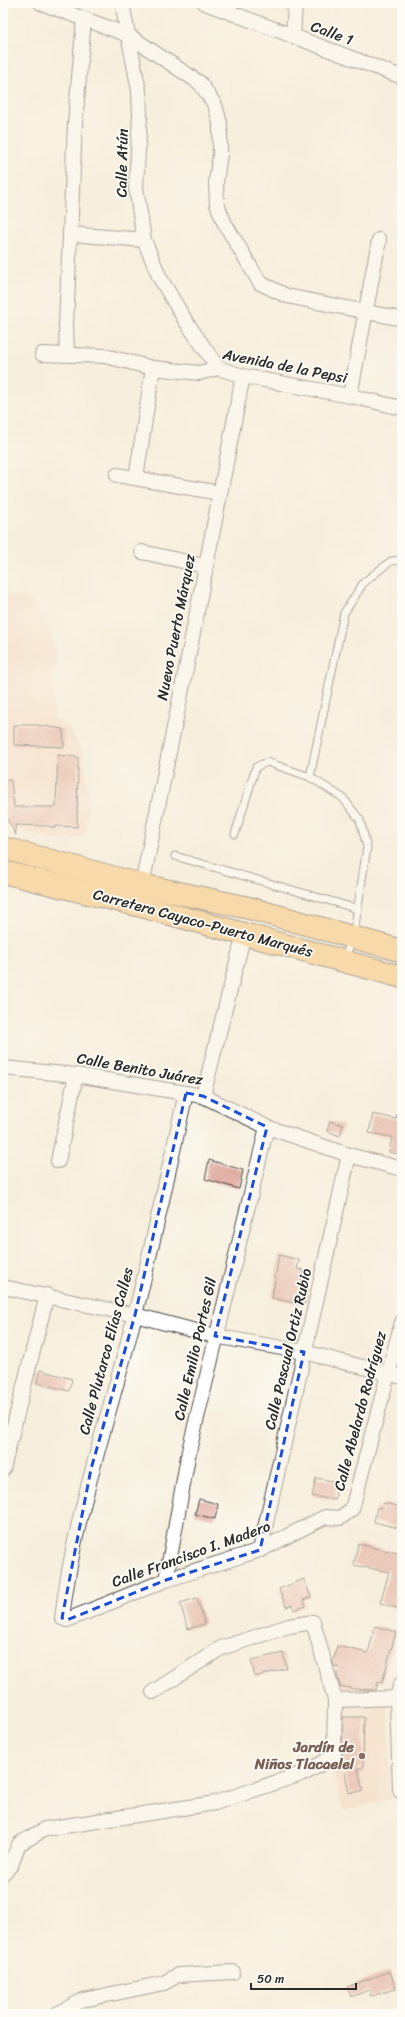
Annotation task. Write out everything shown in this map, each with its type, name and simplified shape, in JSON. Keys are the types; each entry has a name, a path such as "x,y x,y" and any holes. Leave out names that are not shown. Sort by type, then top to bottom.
{"main road":[{"name":"Carretera Cayaco-Puerto Marqués","path":"3,848 142,885 249,908 353,939 402,951"},
{"name":"Carretera Cayaco-Puerto Marqués","path":"3,872 402,976"}],"street":[{"path":"41,3 128,35 200,83 215,105 220,123 220,154 216,182 217,204 224,222 260,283 287,296 402,320"},
{"name":"Calle Atún","path":"122,3 138,91 140,130 136,187 144,240 160,278 185,320 218,368"},
{"path":"125,20 132,11 132,3"},
{"name":"Calle 1","path":"205,3 402,77"},
{"path":"293,37 295,3"},
{"path":"67,353 66,325 75,124 84,19"},
{"path":"70,234 144,240"},
{"path":"350,396 367,312 379,240"},
{"name":"Avenida de la Pepsi","path":"42,354 67,353 105,356 153,368 199,373 218,368 243,376 350,396 402,408"},
{"path":"136,478 153,368"},
{"name":"Nuevo Puerto Márquez","path":"142,885 186,674 205,566 243,376"},
{"path":"117,475 220,493"},
{"path":"142,552 205,566"},
{"path":"203,1096 244,934"},
{"name":"Calle Benito Juárez","path":"3,1068 76,1075 203,1096 267,1127 349,1155 402,1169"},
{"path":"58,1161 76,1075"},
{"name":"Calle Plutarco Elías Calles","path":"62,1618 78,1525 91,1469 135,1315 186,1093"},
{"name":"Calle Emilio Portes Gil","path":"166,1580 188,1451 267,1127"},
{"name":"Calle Pascual Ortiz Rubio","path":"260,1550 349,1155"},
{"path":"3,1287 135,1315 215,1336 304,1352 396,1376"},
{"path":"3,1469 47,1296"},
{"name":"Calle Abelardo Rodríguez","path":"352,1509 396,1376 402,1322"},
{"name":"Calle Francisco I. Madero","path":"62,1618 67,1620 166,1580 260,1550 325,1517 340,1518 352,1509"},
{"path":"3,1873 11,1865 19,1844 45,1829 215,1803 307,1772 324,1764 334,1756 335,1700 313,1622 289,1626 221,1648 153,1692"},
{"path":"335,1700 401,1692 402,1790"},
{"path":"57,2014 83,2000 164,1983 178,1975 233,1972"}],"lane":[{"path":"310,777 344,612 364,582 391,561 402,560"},
{"path":"235,834 256,767 260,764 267,762 310,777 343,798 360,820 367,847 353,939 344,960"},
{"path":"175,856 358,909"}],"highlighted area":[{"path":"186,1093 203,1096 267,1127 215,1336 304,1352 260,1550 166,1580 67,1620 62,1618 91,1469 135,1315"}],"shaded area":[{"path":"3,595 30,599 44,621 57,650 53,688 54,719 69,728 82,751 89,798 85,837 54,840 3,825"},
{"name":"Jardín de Niños Tlacaelel","path":"348,1700 388,1702 392,1799 343,1811 331,1767 337,1744 339,1709"}],"building":[{"path":"14,725 36,725 63,729 64,747 14,745"},
{"path":"58,755 78,757 77,827 55,826 55,828 48,826 15,825 16,835 3,811 3,780 11,780 14,807 56,807"},
{"path":"373,1114 396,1119 397,1114 402,1115 402,1155 389,1152 392,1137 369,1133"},
{"path":"330,1121 343,1125 340,1136 327,1131"},
{"path":"209,1160 243,1170 239,1189 205,1179"},
{"path":"279,1255 299,1260 297,1269 304,1270 299,1289 307,1291 304,1305 272,1298"},
{"path":"40,1370 72,1379 69,1391 37,1383"},
{"path":"316,1478 338,1482 335,1500 312,1496"},
{"path":"199,1499 218,1504 215,1519 195,1514"},
{"path":"383,1503 399,1506 398,1510 402,1511 402,1529 374,1522 377,1507 382,1508"},
{"path":"358,1544 402,1554 402,1601 400,1609 380,1603 389,1572 354,1565"},
{"path":"304,1579 311,1597 303,1600 306,1606 294,1610 292,1605 286,1607 279,1589"},
{"path":"197,1598 205,1624 188,1629 180,1603"},
{"path":"375,1626 396,1632 382,1683 378,1682 376,1690 355,1689 340,1686 337,1675 338,1667 334,1666 333,1662 337,1646 368,1653"},
{"path":"283,1653 287,1668 255,1677 251,1660"},
{"path":"343,1717 364,1717 363,1768 358,1768 363,1791 349,1793 344,1768 341,1768"},
{"path":"390,1971 396,1989 371,1996 369,1990 351,1997 347,1987"}],"place":[{"name":"Jardín de Niños Tlacaelel","path":"362,1756"}]}
